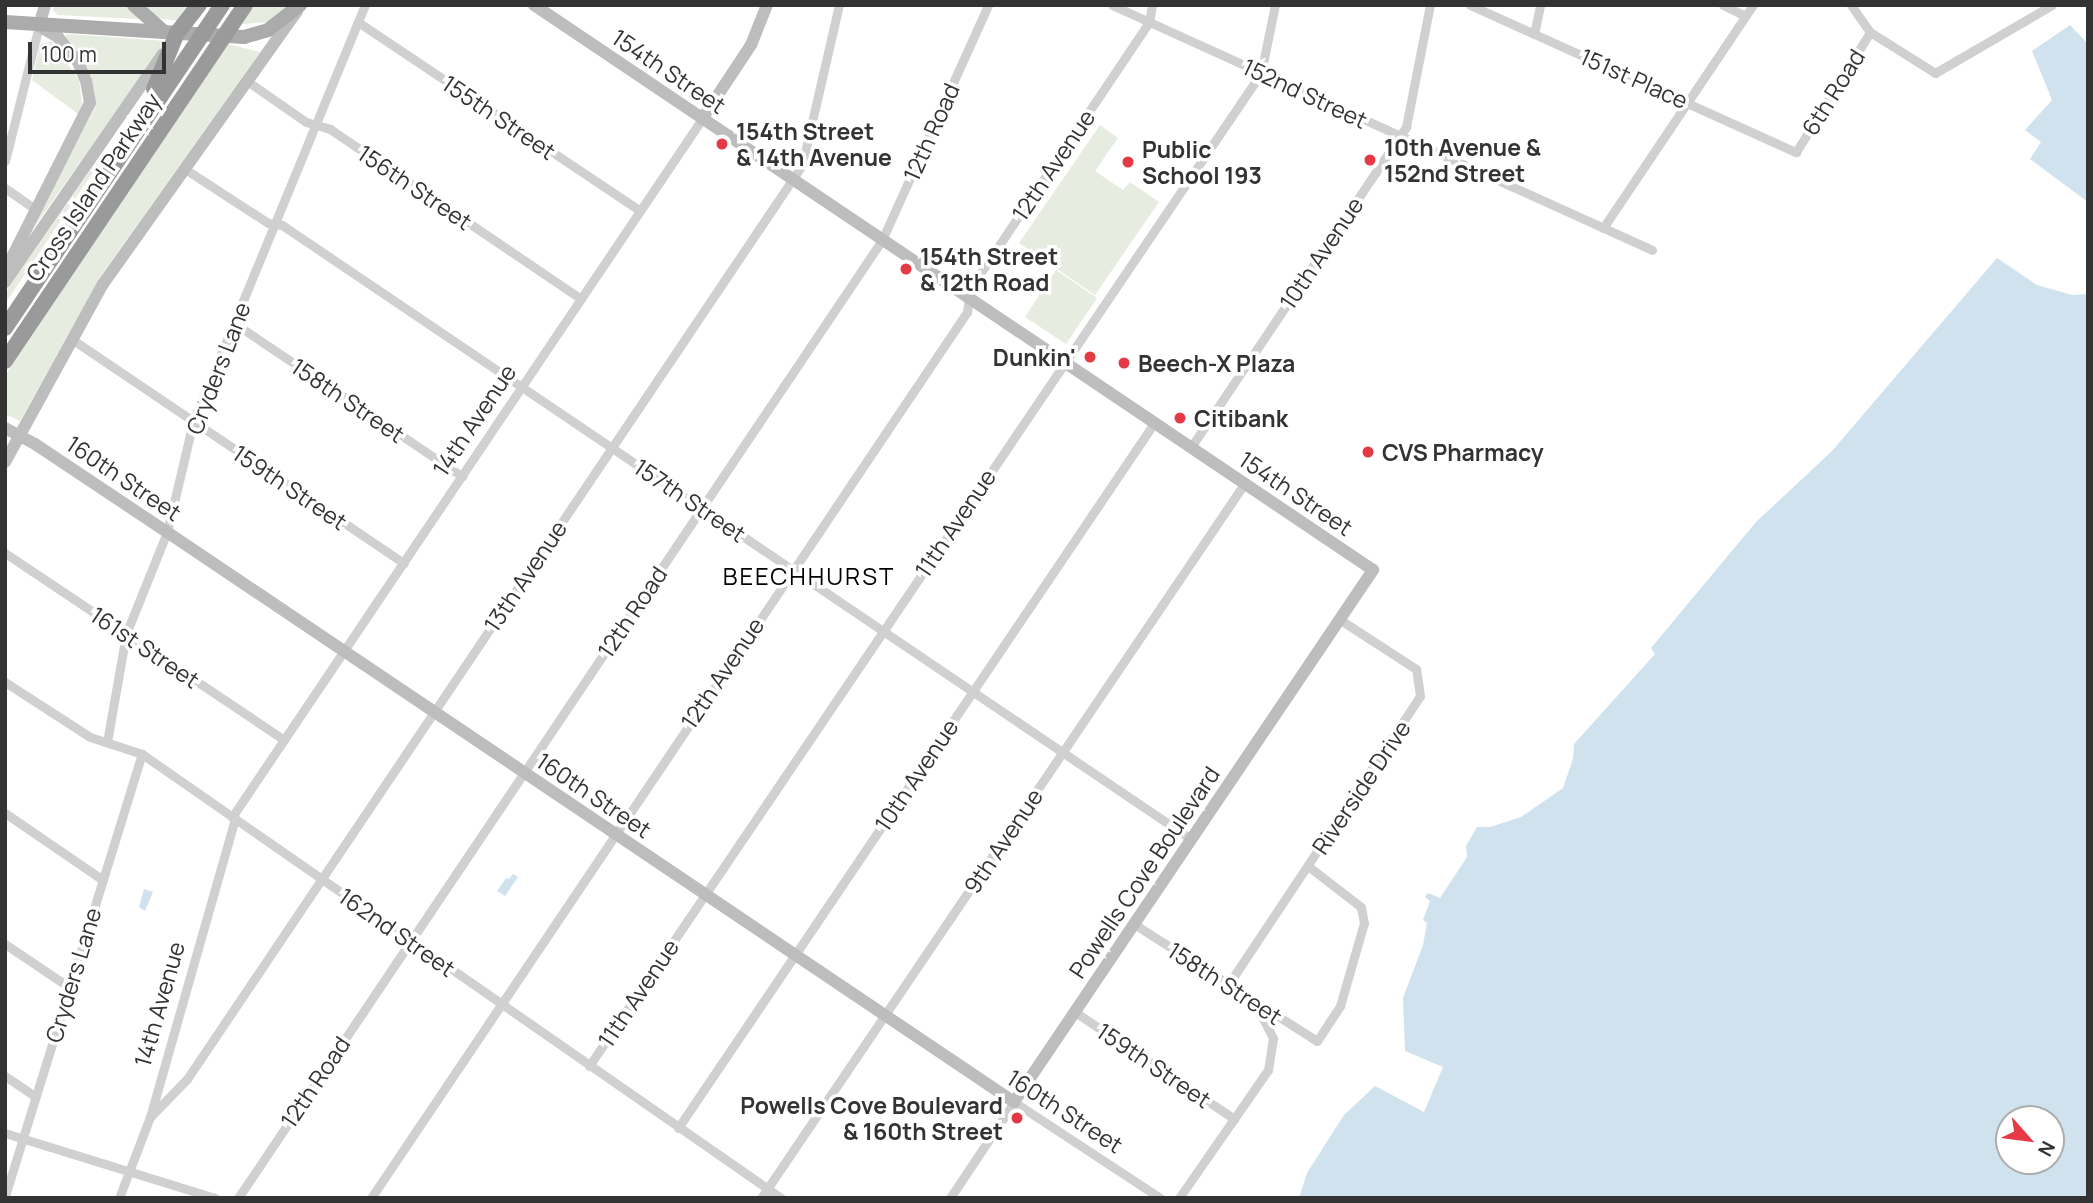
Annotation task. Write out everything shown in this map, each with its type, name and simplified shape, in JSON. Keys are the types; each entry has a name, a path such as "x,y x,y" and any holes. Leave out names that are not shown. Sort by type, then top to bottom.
{"highway":[{"path":"59,245 158,82 172,33 196,5"},
{"name":"Cross Island Parkway","path":"5,328 222,5"},
{"name":"Cross Island Parkway","path":"5,361 245,5"}],"main road":[{"path":"134,5 151,24 172,33"},
{"path":"5,22 233,37 265,32 300,5"}],"street":[{"path":"5,161 45,5"},
{"path":"5,462 107,277 300,5"},
{"name":"Cryders Lane","path":"107,742 126,634 167,532 193,422 365,5"},
{"name":"154th Street","path":"534,5 1373,570"},
{"name":"14th Avenue","path":"118,1198 150,1117 234,818 751,45 767,5"},
{"name":"13th Avenue","path":"150,1117 187,1079 802,165 839,5"},
{"name":"12th Road","path":"238,1198 882,240 988,5"},
{"name":"152nd Street","path":"1112,5 1651,250"},
{"name":"12th Avenue","path":"371,1198 968,310 971,287 1149,22 1152,5"},
{"name":"11th Avenue","path":"589,1066 1261,73 1275,5"},
{"name":"10th Avenue","path":"1191,447 1406,127 1430,5"},
{"name":"151st Place","path":"1470,5 1796,152"},
{"path":"1534,34 1540,5"},
{"path":"1723,5 1746,16"},
{"path":"1603,228 1753,5"},
{"path":"1851,5 1870,32 1935,73 2052,5"},
{"name":"155th Street","path":"358,22 640,211"},
{"path":"5,271 86,114 90,99 83,72 75,58 58,37 39,26"},
{"name":"6th Road","path":"1796,152 1870,32"},
{"path":"5,282 172,33"},
{"name":"156th Street","path":"247,81 306,122 330,129 581,299"},
{"name":"157th Street","path":"185,169 268,223 282,225 1192,839"},
{"path":"5,188 36,210"},
{"name":"158th Street","path":"234,323 461,476"},
{"name":"159th Street","path":"72,340 404,562"},
{"name":"10th Avenue","path":"678,1128 1154,423"},
{"name":"160th Street","path":"5,428 20,435 167,532 1160,1198"},
{"name":"9th Avenue","path":"761,1198 1244,484"},
{"name":"161st Street","path":"5,553 284,740"},
{"name":"Powells Cove Boulevard","path":"950,1198 1373,570"},
{"name":"Riverside Drive","path":"1228,985 1420,696 1416,669 1339,619"},
{"name":"162nd Street","path":"5,682 90,737 142,754 781,1198"},
{"name":"Cryders Lane","path":"5,1196 142,754"},
{"path":"5,813 103,880"},
{"name":"Riverside Drive","path":"1308,866 1361,907 1364,923 1340,1006 1317,1041"},
{"name":"158th Street","path":"1134,924 1317,1041"},
{"path":"5,944 69,988"},
{"path":"1179,1198 1268,1070 1273,1038 1254,1002"},
{"name":"159th Street","path":"1075,1012 1234,1119"},
{"path":"5,1076 36,1097"},
{"path":"5,1133 215,1198"}],"shaded area":[{"path":"54,5 130,5 138,19 58,15 53,10"},
{"path":"140,5 188,5 179,21 150,17"},
{"path":"255,5 288,5 270,22 241,24"},
{"path":"67,34 166,41 25,240 96,106 92,80 81,55 65,37"},
{"path":"52,42 79,80 82,104 78,114 32,80 40,44"},
{"path":"228,44 260,52 100,277 20,421 5,414 5,376"},
{"path":"1100,125 1118,138 1095,171 1123,190 1130,182 1159,202 1095,295 1019,243"},
{"path":"101,155 103,157 5,304 5,293"},
{"path":"1056,270 1097,298 1066,344 1025,317"}],"water":[{"path":"2070,25 2088,44 2088,202 2030,159 2041,142 2025,130 2052,100 2032,51"},
{"path":"1997,258 2037,285 2072,295 2088,294 2088,1198 1299,1198 1307,1173 1344,1115 1375,1086 1424,1112 1443,1067 1405,1051 1403,998 1423,945 1427,923 1423,920 1430,901 1425,897 1428,893 1440,898 1467,857 1466,846 1477,827 1490,827 1521,817 1563,788 1573,759 1574,744 1655,654 1651,648 1756,522 1832,451"},
{"path":"513,874 518,877 505,896 497,891 506,878 509,879"},
{"path":"144,889 153,892 145,911 139,907"}],"place":[{"name":"154th Street & 14th Avenue","path":"722,144"},
{"name":"10th Avenue & 152nd Street","path":"1370,160"},
{"name":"Public School 193","path":"1128,162"},
{"name":"154th Street & 12th Road","path":"906,269"},
{"name":"Dunkin'","path":"1090,357"},
{"name":"Beech-X Plaza","path":"1124,363"},
{"name":"Citibank","path":"1180,418"},
{"name":"CVS Pharmacy","path":"1368,452"},
{"name":"Powells Cove Boulevard & 160th Street","path":"1017,1118"}],"district":[{"name":"BEECHHURST","path":"809,576"}]}
